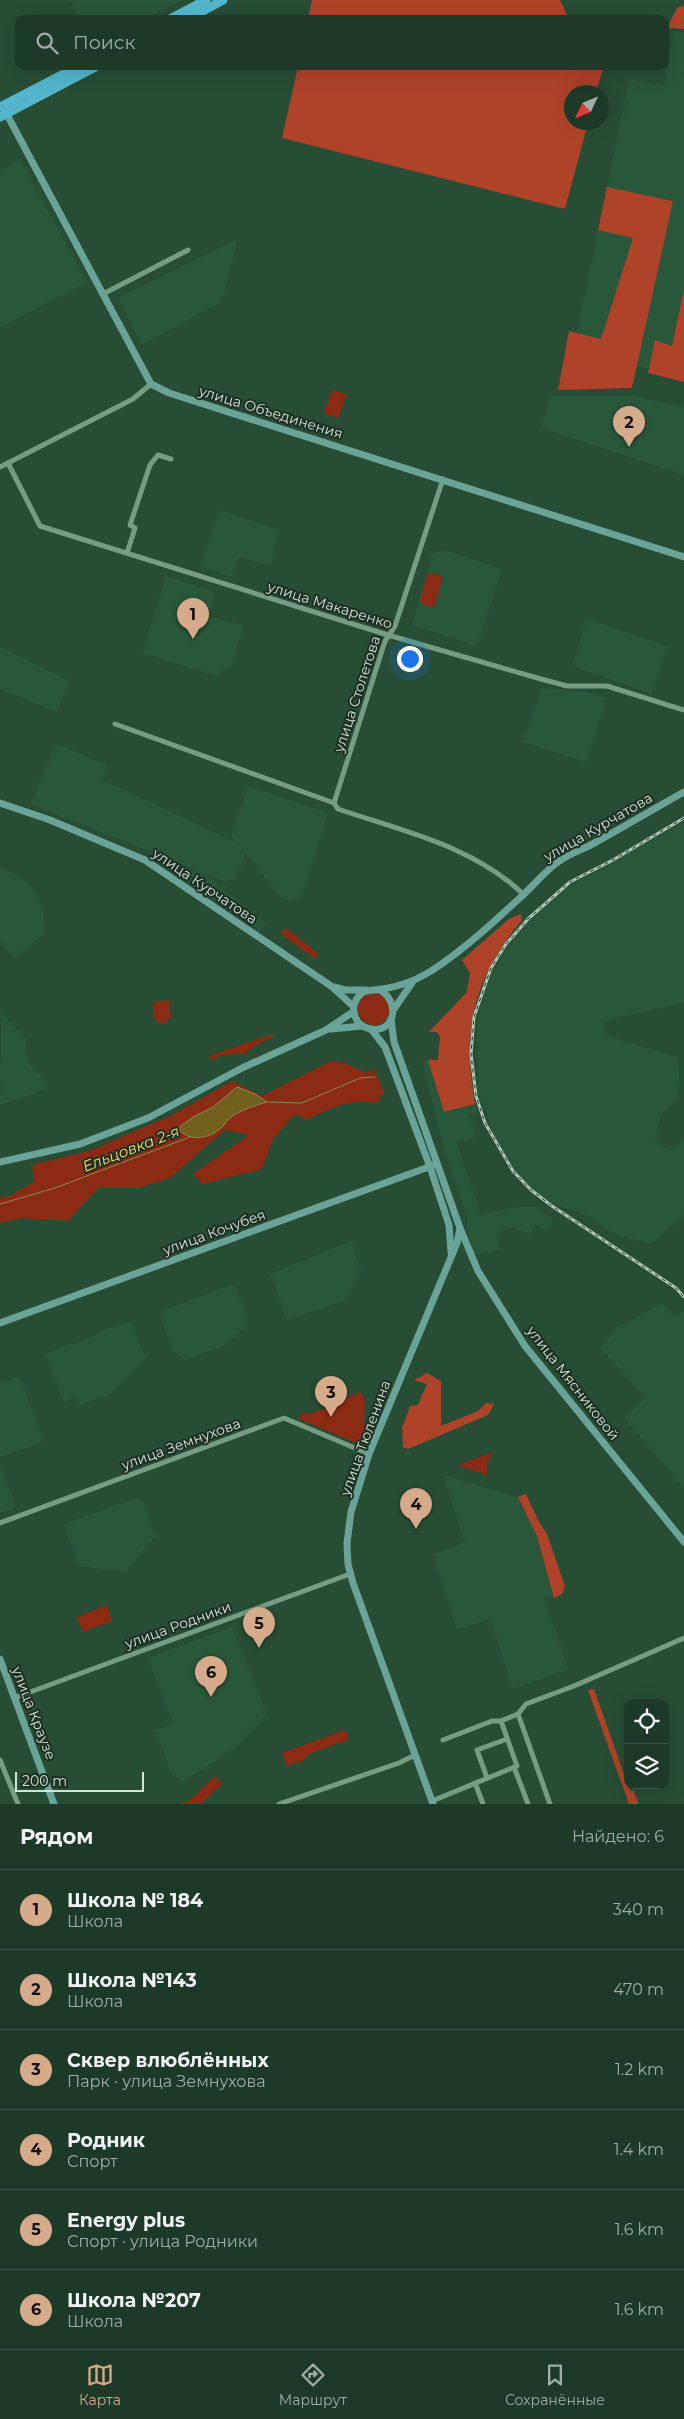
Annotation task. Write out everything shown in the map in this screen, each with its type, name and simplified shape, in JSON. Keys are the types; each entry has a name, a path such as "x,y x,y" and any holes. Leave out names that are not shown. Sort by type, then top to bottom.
{"highway":[{"path":"190,15 206,0"},
{"path":"190,15 223,0"},
{"path":"2,111 72,70"},
{"path":"2,111 89,70"}],"street":[{"path":"0,467 133,399 151,384 2,111"},
{"path":"103,294 188,250"},
{"name":"улица Объединения","path":"151,384 169,393 684,557"},
{"path":"127,553 135,528 130,525 150,465 158,455 171,459"},
{"name":"улица Макаренко","path":"8,463 40,526 388,635 567,686 607,686 684,710"},
{"name":"улица Столетова","path":"334,803 388,635 395,626 442,479"},
{"path":"115,724 334,803 338,808 451,847 491,869 524,895"},
{"name":"улица Курчатова","path":"380,990 412,982 452,956 524,895 557,862 684,792"},
{"name":"улица Курчатова","path":"0,803 50,820 145,860 331,986 353,1009"},
{"name":"улица Курчатова","path":"394,1009 412,982"},
{"path":"326,1030 362,1026 379,1029 392,1019 394,1009 392,1001 387,994 380,990 345,990 331,986"},
{"path":"0,1162 80,1144 148,1118 242,1068 326,1030 353,1009 356,999 367,990"},
{"path":"353,1009 362,1026"},
{"name":"улица Мясниковой","path":"392,1019 394,1042 460,1228 478,1271 525,1346 684,1542"},
{"path":"371,1029 385,1047 430,1167 449,1225 451,1255"},
{"name":"улица Кочубея","path":"0,1323 437,1164"},
{"path":"451,1255 460,1236 460,1228"},
{"name":"улица Тюленина","path":"433,1803 350,1574 347,1543 351,1512 369,1454 451,1255"},
{"name":"улица Земнухова","path":"0,1523 284,1418 369,1454"},
{"name":"улица Родники","path":"14,1698 350,1574"},
{"path":"443,1740 492,1721 518,1714 526,1704 574,1686 684,1638"},
{"name":"улица Краузе","path":"0,1659 54,1804"},
{"path":"518,1714 550,1804"},
{"path":"433,1803 486,1778 517,1766 501,1720"},
{"path":"486,1778 477,1750 508,1739"},
{"path":"279,1804 399,1763 415,1755"},
{"path":"0,1760 18,1804"},
{"path":"514,1767 528,1804"},
{"path":"475,1783 483,1804"}],"shaded area":[{"path":"70,0 182,0 154,15 78,15"},
{"path":"312,0 560,0 567,15 309,15"},
{"path":"684,5 684,29 669,28 669,24 677,8"},
{"path":"675,30 684,32 684,376 573,353 629,79 664,86 667,70 669,70"},
{"path":"297,70 603,70 598,85 564,85 564,130 586,130 565,209 282,138"},
{"path":"20,160 87,282 0,328 0,171"},
{"path":"607,187 673,201 632,388 558,390 569,331 601,339 633,238 598,230"},
{"path":"238,239 222,301 142,345 118,297"},
{"path":"684,289 684,382 648,373 655,340 672,346"},
{"path":"332,390 347,394 338,418 324,413"},
{"path":"550,396 634,396 684,407 684,475 541,428"},
{"path":"219,510 280,530 270,565 239,557 232,577 200,567"},
{"path":"445,550 502,569 477,646 412,625 432,554"},
{"path":"431,573 441,576 442,580 435,605 431,607 422,604 420,600 427,575"},
{"path":"166,576 215,592 210,616 244,626 230,668 223,667 219,677 142,653"},
{"path":"587,619 667,646 652,694 572,666"},
{"path":"0,647 69,681 57,712 0,689"},
{"path":"542,688 589,692 607,698 586,762 523,742"},
{"path":"56,744 108,765 103,780 237,843 231,835 248,786 328,813 301,899 290,902 279,895 244,851 243,861 234,879 226,882 204,873 266,924 260,932 191,876 194,869 30,804"},
{"path":"684,822 684,1003 610,1019 603,1023 604,1032 607,1036 678,1057 680,1085 677,1099 661,1114 655,1138 670,1151 684,1139 684,1215 652,1244 615,1235 585,1215 558,1206 540,1196 519,1176 495,1137 478,1092 477,1024 480,1005 491,974 511,942 532,918 559,892"},
{"path":"0,868 17,875 28,884 37,896 43,911 44,934 15,958 0,942"},
{"path":"521,914 522,920 492,963 482,984 475,1006 471,1028 470,1052 475,1104 444,1112 428,1060 438,1060 440,1037 437,1032 429,1032 467,992 470,973 462,960 509,919"},
{"path":"286,928 318,953 315,959 280,933"},
{"path":"374,993 380,994 385,998 389,1003 389,1015 385,1020 380,1024 374,1025 368,1024 363,1020 359,1015 358,1009 359,1003 363,998 368,994"},
{"path":"169,1000 171,1017 164,1024 156,1021 153,1014 154,1002"},
{"path":"1,1013 26,1039 27,1061 48,1083 40,1092 0,1105"},
{"path":"272,1034 274,1036 256,1045 246,1053 222,1055 214,1059 214,1064 209,1056"},
{"path":"428,1060 444,1112 475,1104 477,1113 469,1114 477,1138 456,1141 481,1215 515,1207 536,1207 553,1221 550,1231 536,1225 530,1234 512,1228 496,1232 499,1250 474,1255 467,1229 467,1217 442,1142 423,1061"},
{"path":"331,1061 345,1063 366,1073 374,1069 384,1092 377,1103 358,1102 340,1105 306,1120 295,1114 273,1139 262,1169 203,1184 193,1174 249,1135 225,1130 170,1178 138,1188 98,1188 68,1221 23,1218 0,1223 0,1198 9,1196 34,1182 32,1165 92,1150 172,1115 232,1081 262,1096"},
{"path":"237,1087 255,1094 267,1102 238,1113 230,1118 220,1129 204,1137 192,1137 178,1128 193,1117 213,1107"},
{"path":"351,1241 361,1269 345,1301 287,1320 270,1274"},
{"path":"234,1284 248,1319 243,1329 224,1346 184,1360 172,1350 159,1312"},
{"path":"662,1303 675,1317 684,1310 684,1488 624,1418 645,1397 600,1348 618,1327"},
{"path":"131,1321 146,1358 111,1394 80,1405 77,1397 64,1402 45,1353 98,1335 98,1332"},
{"path":"427,1373 441,1381 441,1426 478,1411 486,1403 494,1404 488,1415 408,1449 403,1447 402,1428 410,1406 418,1405 427,1384 414,1380"},
{"path":"20,1376 44,1442 0,1457 0,1383"},
{"path":"360,1392 365,1399 364,1423 369,1437 367,1442 361,1445 299,1419 302,1412 309,1414 346,1401 347,1397"},
{"path":"493,1452 487,1463 487,1475 458,1465"},
{"path":"0,1465 16,1507 0,1513"},
{"path":"443,1475 518,1497 537,1536 553,1596 544,1599 569,1669 513,1689 490,1619 457,1630 433,1554 465,1543"},
{"path":"526,1494 547,1534 565,1586 562,1594 554,1598 537,1536 518,1497"},
{"path":"136,1498 143,1503 155,1536 126,1572 79,1566 64,1524"},
{"path":"107,1605 112,1621 83,1632 77,1617"},
{"path":"232,1627 267,1715 234,1749 184,1781 172,1775 155,1730 173,1723 148,1658"},
{"path":"594,1689 624,1774 624,1789 633,1790 639,1804 629,1804 588,1690"},
{"path":"345,1730 349,1739 307,1755 305,1760 287,1766 282,1753"},
{"path":"215,1776 222,1784 201,1804 176,1804 189,1801"}],"waterway":[{"name":"Ельцовка 2-я","path":"266,1102 302,1103 360,1078 375,1077"},
{"name":"Ельцовка 2-я","path":"0,1204 55,1188 190,1137"}],"railway":[{"path":"684,818 613,860 570,882 529,918 506,944 491,968 474,1017 471,1054 476,1096 485,1123 513,1171 531,1190 552,1206 676,1288 684,1297"}],"place":[{"name":"Школа №143","path":"629,447"},
{"name":"Школа № 184","path":"193,639"},
{"name":"Сквер влюблённых","path":"331,1417"},
{"name":"Родник","path":"416,1529"},
{"name":"Energy plus","path":"259,1648"},
{"name":"Школа №207","path":"211,1697"}]}
